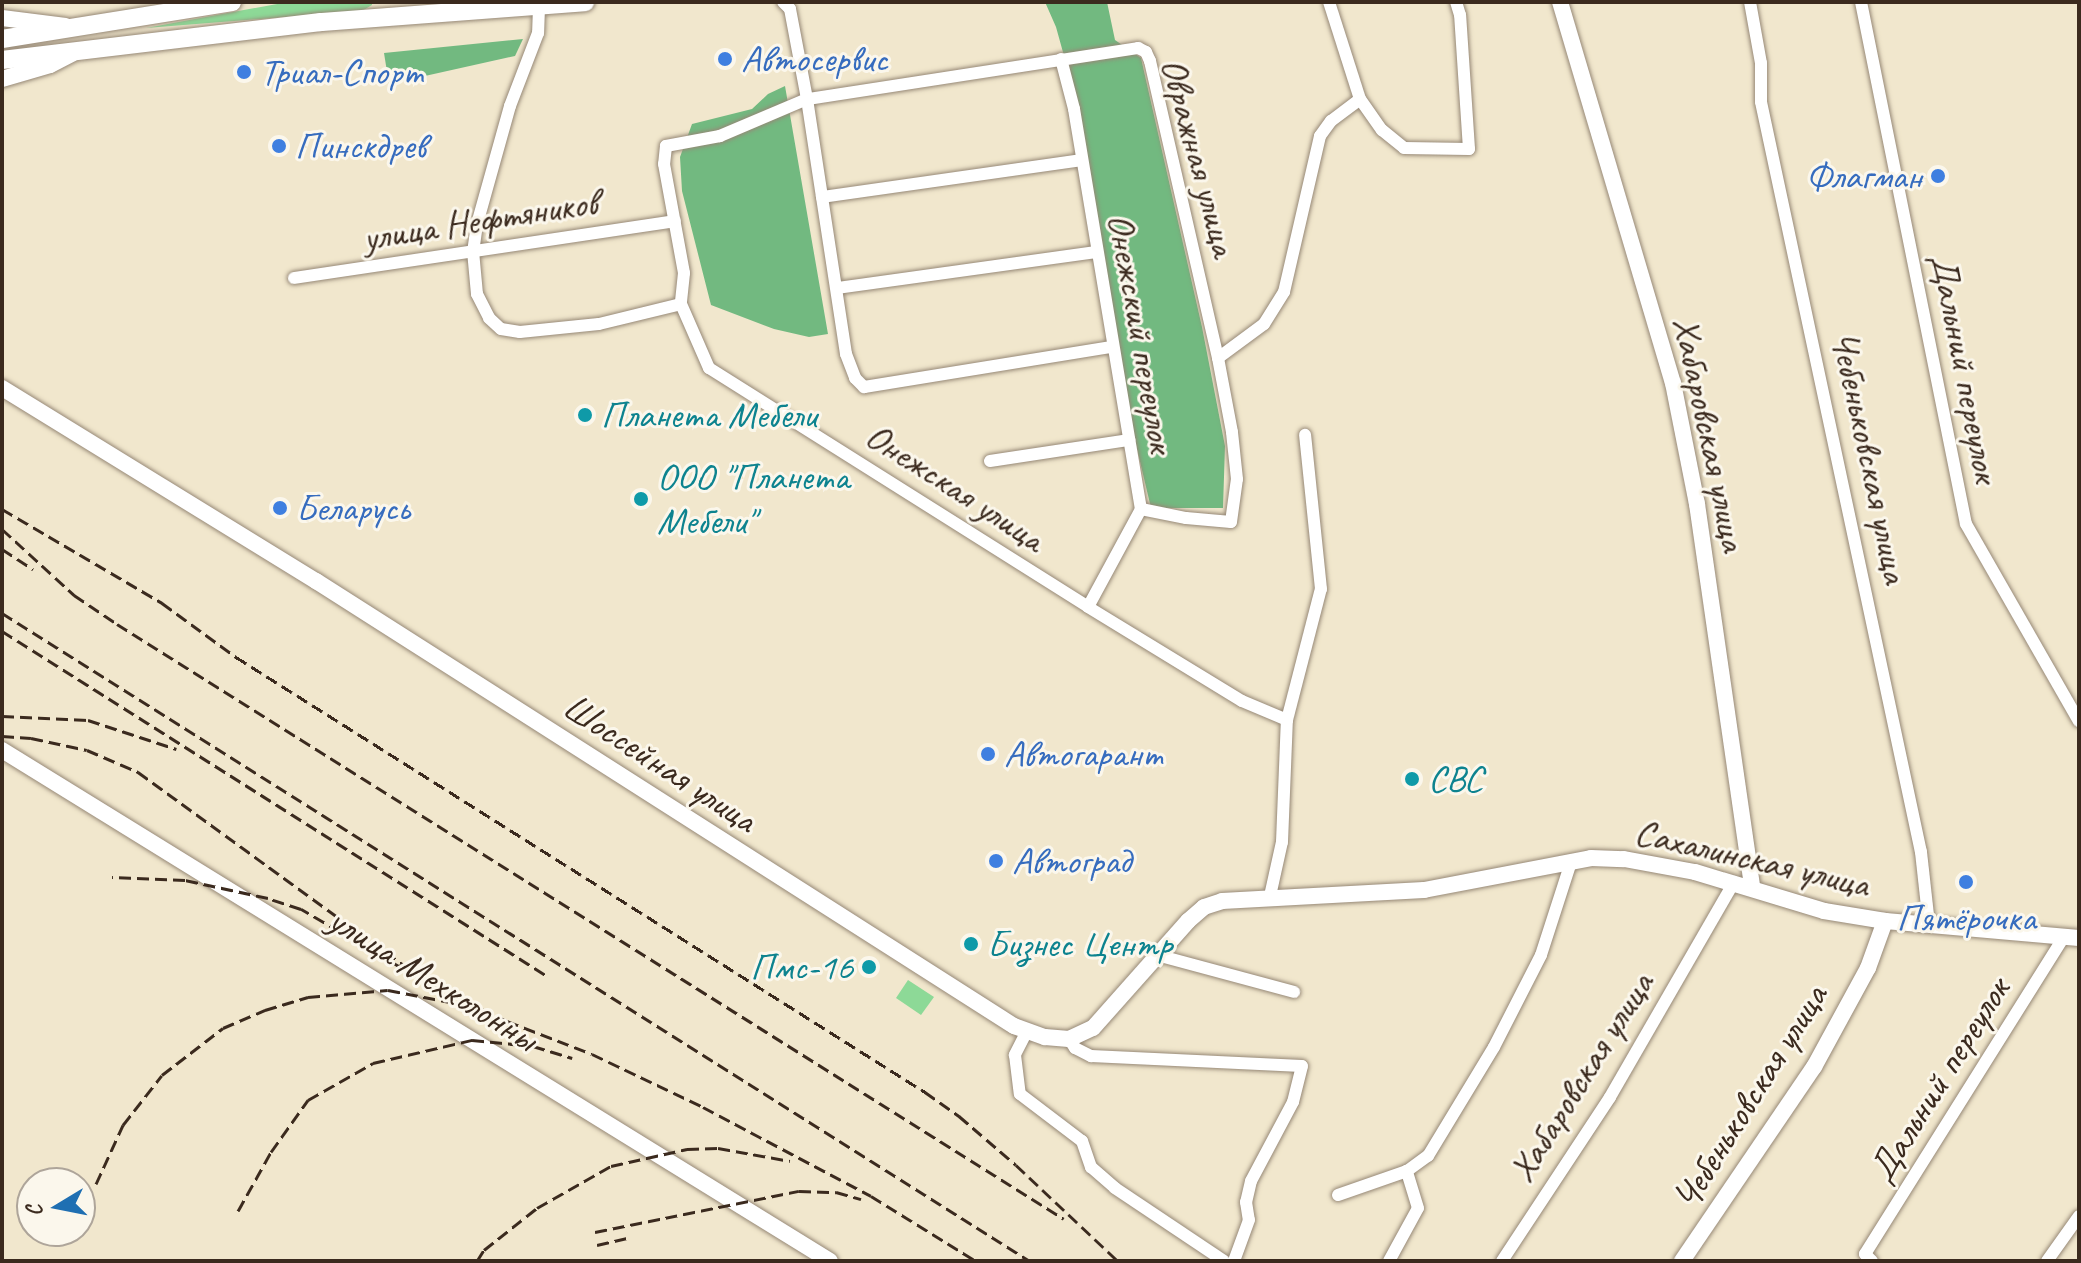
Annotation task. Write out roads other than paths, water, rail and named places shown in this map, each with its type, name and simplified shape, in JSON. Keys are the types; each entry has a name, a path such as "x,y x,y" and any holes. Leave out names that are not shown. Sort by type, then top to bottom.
{"main road":[{"path":"2,39 232,2"},
{"path":"2,60 385,10 539,7 585,2"},
{"path":"108,21 112,46"}],"street":[{"path":"783,2 790,9 807,99 846,354 852,375 864,387 1112,347"},
{"path":"1329,2 1360,99 1382,130 1404,148 1469,149 1460,15 1456,2"},
{"name":"Хабаровская улица","path":"1560,2 1673,383 1697,504 1752,888"},
{"name":"Чебеньковская улица","path":"1750,2 1761,63 1761,102 1921,852 1929,925"},
{"name":"Дальний переулок","path":"1861,2 1966,524 2079,721"},
{"path":"539,7 538,33 510,106 477,224 473,251 477,294 489,318 501,329 520,332 599,324 681,304"},
{"path":"2,18 76,27"},
{"name":"Овражная улица","path":"1061,59 1138,48 1146,52 1218,358 1232,432 1237,479 1231,522 1186,518 1141,509"},
{"path":"2,79 50,65 80,50"},
{"path":"807,99 1061,59"},
{"name":"Онежский переулок","path":"1061,59 1074,109 1141,509 1088,607"},
{"name":"Онежская улица","path":"807,99 720,136 666,146 664,164 684,273 681,304 709,368 1242,701 1287,720"},
{"name":"Овражная улица","path":"1218,358 1264,324 1284,292 1320,136 1331,121 1360,99"},
{"path":"822,197 1081,160"},
{"name":"улица Нефтяников","path":"294,278 675,221"},
{"path":"837,288 1096,252"},
{"name":"Шоссейная улица","path":"2,388 316,581 1027,1031 1069,1039"},
{"path":"1234,1261 1249,1220 1246,1202 1251,1181 1293,1102 1302,1066 1091,1056 1075,1048 1069,1039 1093,1028 1204,907 1230,900 1270,896 1282,842 1287,720 1321,589 1305,435"},
{"path":"990,461 1129,440"},
{"name":"улица Мехколонны","path":"2,750 830,1261"},
{"name":"Сахалинская улица","path":"1270,896 1424,890 1591,858 1624,859 1734,882 1824,911 1885,921 2072,937"},
{"path":"1338,1195 1407,1171 1428,1156 1494,1047 1541,955 1571,862"},
{"name":"Хабаровская улица","path":"1502,1261 1610,1097 1734,882"},
{"name":"Чебеньковская улица","path":"1682,1261 1814,1067 1868,968 1885,921"},
{"name":"Дальний переулок","path":"1868,1258 2072,937"},
{"path":"1157,955 1294,992"},
{"path":"1027,1031 1015,1055 1020,1094 1082,1141 1091,1167 1115,1188 1224,1261"},
{"path":"1389,1261 1418,1208 1407,1171"},
{"path":"2047,1261 2079,1216"}],"railway":[{"path":"2,509 162,603 236,657 925,1092 959,1116 1016,1165 1118,1261"},
{"path":"2,529 74,595 117,624 1064,1219"},
{"path":"2,549 33,569"},
{"path":"2,613 1030,1261"},
{"path":"2,631 547,976"},
{"path":"2,716 88,720 176,749"},
{"path":"2,736 31,738 87,750 138,772 433,986 301,909 268,898 185,880 112,877"},
{"path":"433,986 507,1021 592,1054 703,1107 871,1196 976,1261"},
{"path":"96,1184 123,1125 162,1075 223,1028 265,1010 308,997 388,990 450,1002"},
{"path":"238,1211 271,1152 308,1100 373,1063 472,1040 533,1046 572,1058"},
{"path":"477,1261 484,1250 537,1208 611,1166 687,1149 718,1148 790,1161"},
{"path":"595,1232 799,1191 836,1192 861,1199"},
{"path":"597,1245 627,1238"}],"place":[{"name":"Автосервис","path":"725,59"},
{"name":"Триал-Спорт","path":"244,72"},
{"name":"Пинскдрев","path":"279,146"},
{"name":"Флагман","path":"1938,176"},
{"name":"Планета Мебели","path":"585,415"},
{"name":"ООО \"Планета Мебели\"","path":"641,499"},
{"name":"Беларусь","path":"280,508"},
{"name":"Автогарант","path":"988,754"},
{"name":"СВС","path":"1412,779"},
{"name":"Автоград","path":"996,861"},
{"name":"Пятёрочка","path":"1966,882"},
{"name":"Бизнес Центр","path":"971,944"},
{"name":"Пмс-16","path":"869,967"}]}
